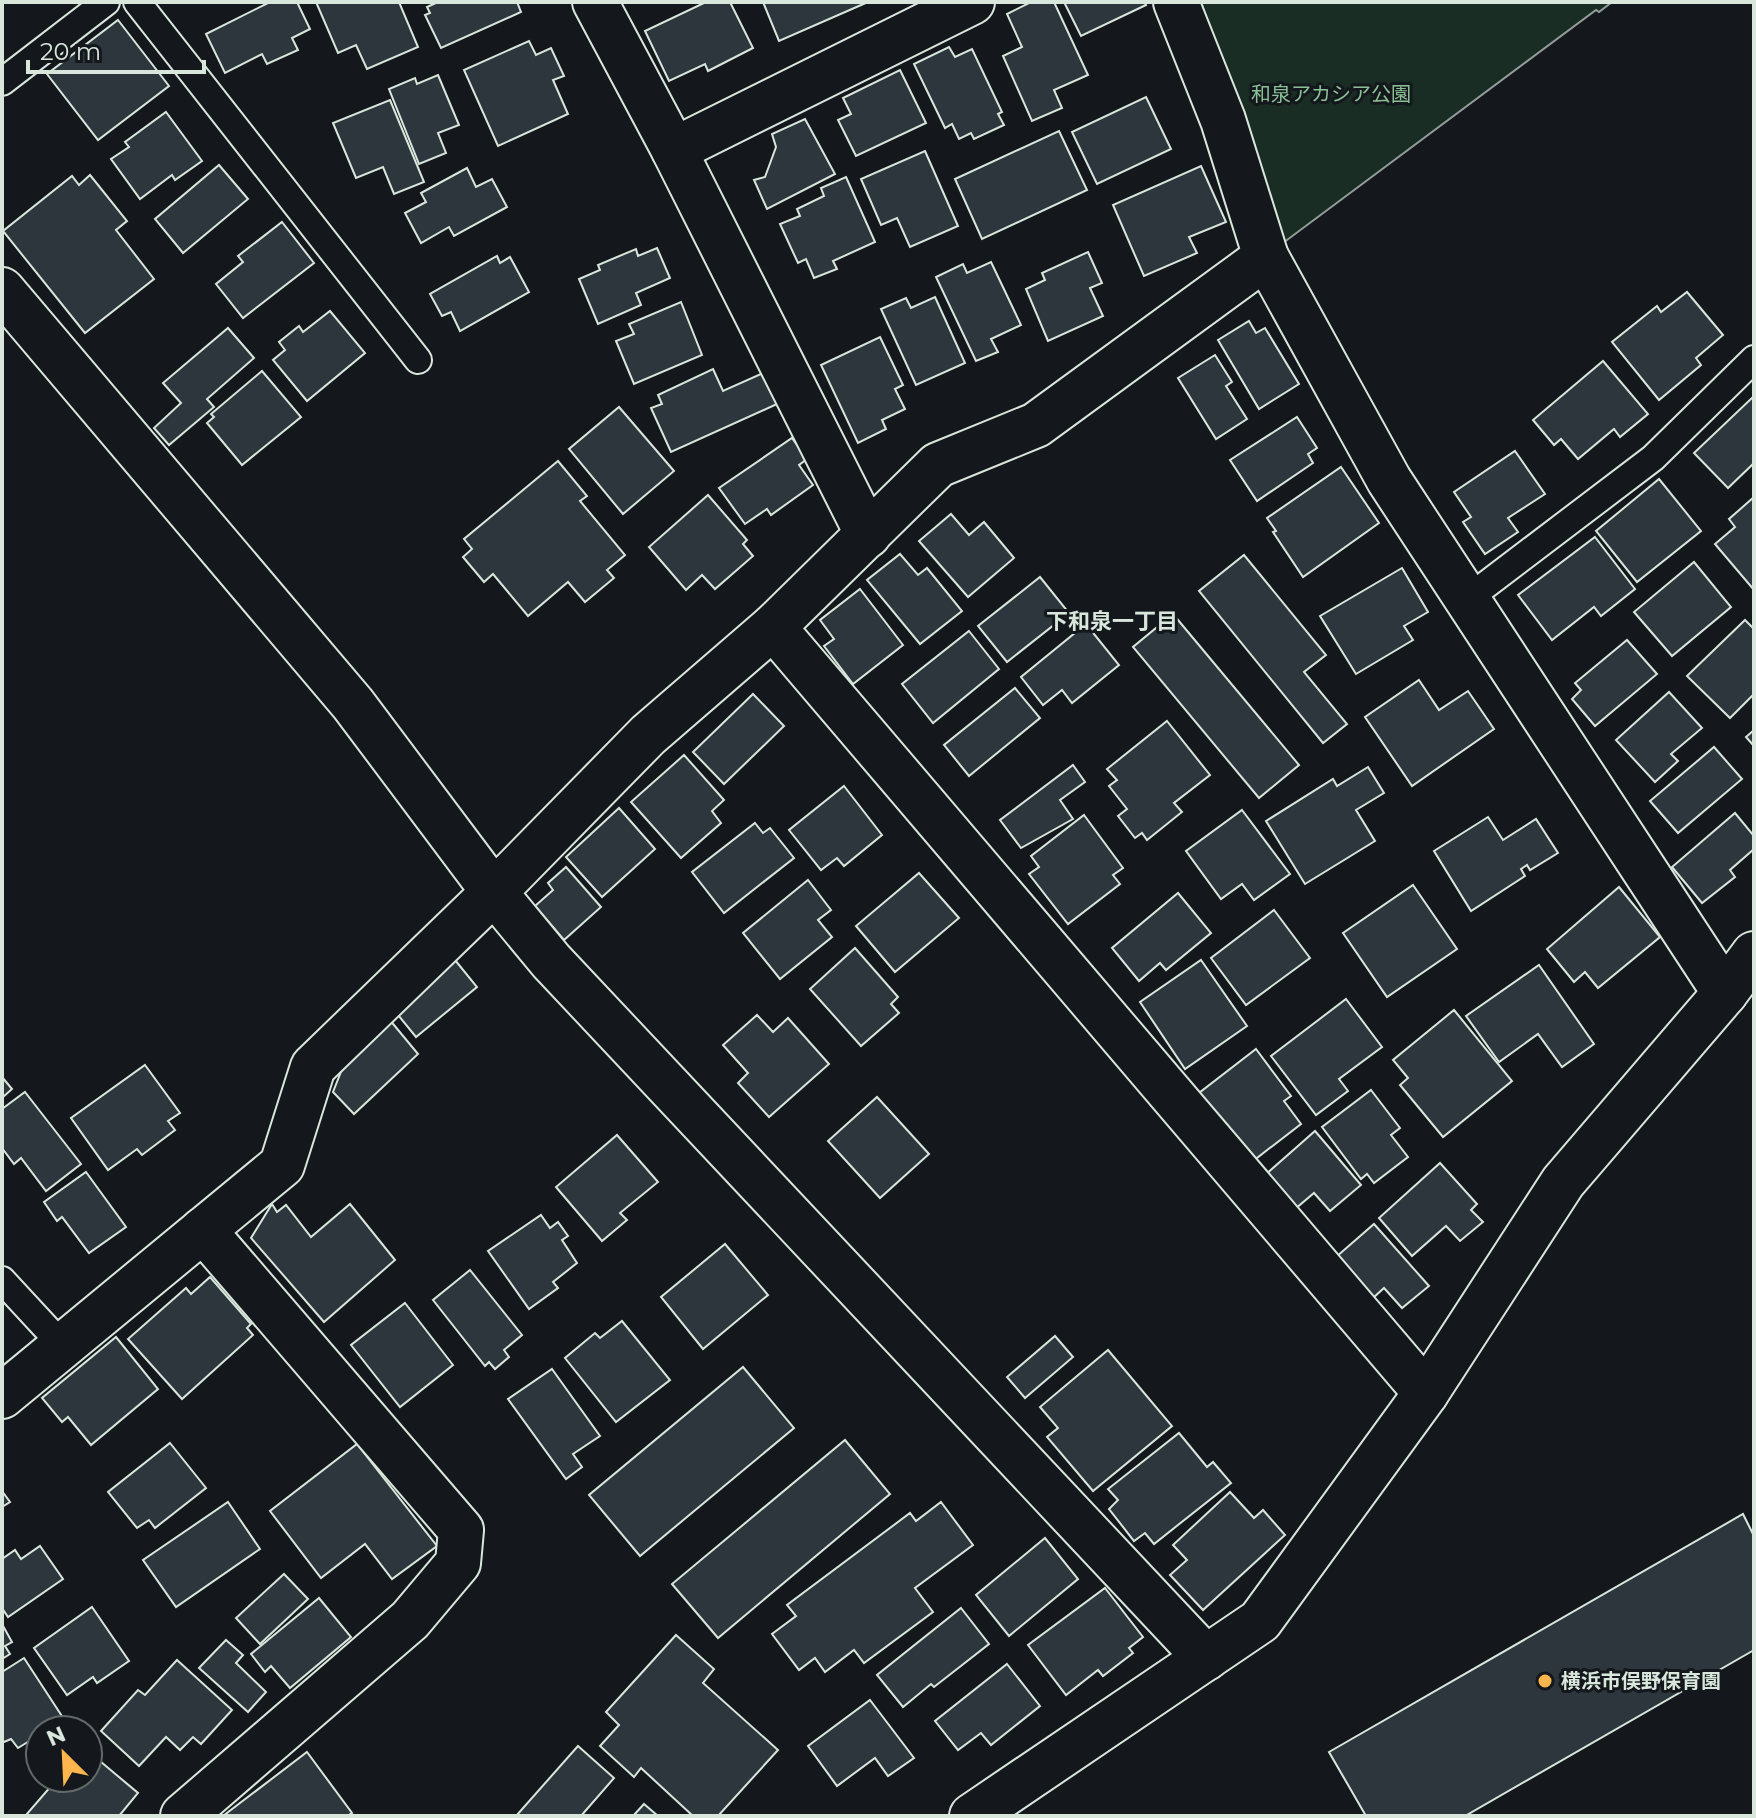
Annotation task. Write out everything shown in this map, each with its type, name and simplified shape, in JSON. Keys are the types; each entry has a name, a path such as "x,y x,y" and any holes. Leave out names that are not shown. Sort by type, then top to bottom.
{"street":[{"path":"595,2 674,150 868,535"},
{"path":"674,150 972,2"},
{"path":"1176,2 1223,120 1266,257 1389,480 1725,993"},
{"path":"2,1396 282,1165 313,1067 494,892 648,735 773,627 938,465 1036,425 1266,257"},
{"path":"2,290 353,704 494,892 551,961 1206,1658"},
{"path":"773,627 1426,1393"},
{"path":"972,1816 1260,1621 1426,1393 1563,1182 1725,993 1754,954"},
{"path":"183,1816 410,1620 458,1563 461,1530 203,1230"}],"lane":[{"path":"2,82 106,2"},
{"path":"137,2 418,360"},
{"path":"1466,600 1653,458 1754,359"},
{"path":"2,1280 63,1346"}],"green space":[{"name":"和泉アカシア公園","path":"1201,2 1612,2 1599,12 1596,10 1283,243"}],"building":[{"path":"270,2 297,2 310,29 292,38 298,50 267,64 262,54 225,73 206,34"},
{"path":"316,2 399,2 418,47 367,69 356,45 338,53"},
{"path":"438,2 517,2 521,12 441,48 425,15 430,13 427,7"},
{"path":"706,2 730,2 753,48 708,71 705,64 669,81 645,31"},
{"path":"763,2 868,2 779,41"},
{"path":"1031,2 1054,2 1088,75 1054,90 1062,108 1032,121 1003,56 1022,47 1007,14"},
{"path":"1064,2 1144,2 1146,5 1081,36"},
{"path":"118,20 169,86 98,140 47,74"},
{"path":"529,41 536,55 551,48 564,76 553,80 568,114 498,146 464,70"},
{"path":"949,47 955,57 972,49 1002,112 998,114 1004,125 974,139 971,133 959,139 952,124 945,128 914,64"},
{"path":"900,70 926,123 856,156 838,120 851,114 843,98"},
{"path":"438,75 459,125 438,133 446,153 419,164 389,89 415,78 417,84"},
{"path":"1146,97 1171,149 1097,184 1072,132"},
{"path":"390,100 424,182 394,194 383,167 356,178 333,123"},
{"path":"166,112 202,161 175,180 172,175 140,199 111,159 129,147 125,142"},
{"path":"805,119 835,174 767,209 754,180 765,177 776,147 772,134"},
{"path":"1059,131 1087,190 982,239 955,179"},
{"path":"925,151 958,226 910,247 897,218 881,225 861,179"},
{"path":"219,165 248,199 183,253 155,219"},
{"path":"1201,166 1226,222 1189,237 1197,253 1144,276 1113,205"},
{"path":"467,168 476,187 492,179 507,207 454,236 449,227 421,243 405,213 426,202 421,193"},
{"path":"90,175 127,221 116,230 154,279 85,333 3,231 72,176 79,185"},
{"path":"846,177 875,242 833,261 837,269 814,278 806,259 798,263 780,224 800,216 797,209 824,196 821,188"},
{"path":"282,222 314,263 243,318 216,284 243,262 238,256"},
{"path":"657,248 670,278 636,293 641,305 598,324 579,279 600,270 598,265 636,249 638,256"},
{"path":"1088,252 1102,283 1090,288 1103,316 1048,341 1026,289 1045,280 1042,273"},
{"path":"497,256 500,263 510,257 529,292 460,331 451,312 442,316 430,294"},
{"path":"991,262 1021,325 991,339 998,352 976,361 936,277 963,264 967,273"},
{"path":"1687,292 1723,335 1696,358 1701,365 1659,400 1612,342 1657,306 1661,312"},
{"path":"935,297 965,363 916,385 881,309 906,298 911,308"},
{"path":"681,302 702,355 634,384 616,341 634,334 629,324"},
{"path":"330,311 365,353 307,401 273,360 285,350 279,342 299,326 303,332"},
{"path":"1249,321 1256,333 1265,328 1299,384 1259,409 1218,340"},
{"path":"228,328 254,358 207,399 214,407 169,445 154,428 181,403 163,383"},
{"path":"880,337 903,385 895,389 905,409 882,420 886,429 858,443 821,365"},
{"path":"1215,355 1232,382 1226,386 1247,419 1216,439 1178,378"},
{"path":"1603,361 1648,414 1620,437 1614,429 1578,459 1561,439 1554,445 1533,420"},
{"path":"713,369 723,391 763,373 777,404 671,452 651,408 662,404 658,395"},
{"path":"262,371 301,417 242,465 207,423 214,417 211,414"},
{"path":"1754,396 1754,463 1728,488 1694,453"},
{"path":"619,407 674,471 623,514 569,449"},
{"path":"1297,417 1317,448 1308,454 1313,463 1257,501 1230,460"},
{"path":"792,438 807,459 799,465 813,485 771,515 767,509 745,524 719,488"},
{"path":"1515,451 1545,494 1508,518 1518,532 1485,554 1463,522 1471,517 1454,492"},
{"path":"558,461 587,496 580,501 625,555 607,570 614,578 585,602 568,582 528,616 493,574 484,582 463,557 472,549 464,539"},
{"path":"1341,467 1379,523 1303,577 1267,518"},
{"path":"1659,479 1701,531 1637,582 1596,531"},
{"path":"708,495 747,540 743,544 753,556 715,589 702,575 686,590 649,547"},
{"path":"1754,497 1754,590 1715,544 1735,527 1729,519"},
{"path":"951,514 969,535 984,522 1014,558 968,597 919,541"},
{"path":"1595,537 1635,589 1601,616 1594,607 1552,640 1518,595"},
{"path":"900,554 918,575 927,568 962,611 920,644 867,580"},
{"path":"1244,555 1326,655 1304,672 1347,724 1323,743 1199,591"},
{"path":"1694,562 1731,607 1672,656 1634,612"},
{"path":"1402,568 1428,612 1404,626 1413,640 1356,674 1320,616"},
{"path":"1040,577 1069,613 1007,662 978,626"},
{"path":"860,589 903,645 853,684 824,646 834,639 820,620"},
{"path":"1173,614 1299,765 1259,798 1133,647"},
{"path":"1745,620 1754,629 1754,694 1730,718 1687,676"},
{"path":"1086,624 1119,665 1072,703 1062,690 1043,705 1021,677"},
{"path":"969,631 999,669 933,723 902,684"},
{"path":"1627,640 1657,674 1595,726 1572,699 1581,690 1575,683"},
{"path":"1419,680 1439,710 1468,691 1494,729 1412,786 1365,717"},
{"path":"1015,688 1040,718 969,776 944,745"},
{"path":"1669,692 1702,728 1671,754 1678,761 1655,782 1616,740"},
{"path":"753,694 784,726 724,784 693,752"},
{"path":"1167,721 1210,775 1174,803 1182,812 1147,840 1142,833 1135,838 1118,816 1127,809 1109,786 1117,780 1107,769"},
{"path":"1754,730 1754,746 1746,737"},
{"path":"1714,747 1742,779 1678,833 1650,801"},
{"path":"684,755 724,800 712,811 721,823 681,858 631,802"},
{"path":"1073,765 1085,782 1060,800 1073,819 1021,848 1000,820"},
{"path":"1368,767 1384,793 1356,810 1375,841 1305,884 1266,821 1333,779 1337,786"},
{"path":"844,786 882,835 844,866 837,858 821,870 789,830"},
{"path":"619,808 655,849 602,897 566,857"},
{"path":"1242,810 1290,874 1254,900 1242,884 1221,899 1186,851"},
{"path":"1735,813 1754,836 1754,849 1730,870 1735,877 1702,903 1672,867"},
{"path":"1084,815 1123,868 1113,875 1120,884 1068,924 1029,874 1039,867 1031,856"},
{"path":"1488,817 1503,840 1536,819 1558,853 1530,870 1527,865 1521,869 1525,876 1471,911 1434,851"},
{"path":"755,823 763,833 770,828 794,858 724,913 692,872"},
{"path":"566,867 601,907 564,940 535,906 553,890 548,883"},
{"path":"919,873 959,918 895,972 856,926"},
{"path":"808,880 831,910 818,920 832,937 780,979 743,933"},
{"path":"1413,885 1457,949 1387,997 1343,933"},
{"path":"1619,887 1660,937 1598,988 1585,972 1574,982 1547,949"},
{"path":"1178,893 1211,933 1166,970 1160,963 1139,981 1112,948"},
{"path":"1274,910 1310,958 1246,1005 1211,958"},
{"path":"855,948 898,997 891,1004 899,1013 861,1046 810,989"},
{"path":"455,960 477,987 416,1037 394,1010"},
{"path":"1201,960 1247,1026 1185,1069 1140,1002"},
{"path":"1539,965 1594,1044 1562,1067 1538,1034 1499,1062 1466,1016"},
{"path":"1346,999 1382,1047 1339,1079 1348,1091 1316,1115 1271,1056"},
{"path":"1454,1010 1512,1081 1443,1137 1400,1085 1408,1078 1393,1060"},
{"path":"757,1015 773,1032 788,1018 829,1064 769,1117 738,1083 748,1073 723,1045"},
{"path":"389,1019 418,1054 354,1114 333,1092 348,1054"},
{"path":"1256,1049 1291,1096 1284,1101 1301,1124 1253,1161 1199,1093"},
{"path":"145,1065 180,1113 168,1121 175,1130 142,1155 137,1149 108,1170 71,1118"},
{"path":"2,1077 12,1089 2,1098"},
{"path":"1371,1090 1400,1128 1391,1135 1408,1157 1374,1183 1367,1174 1361,1179 1322,1127"},
{"path":"25,1092 81,1164 46,1191 21,1158 14,1164 2,1148 2,1109"},
{"path":"877,1097 929,1154 880,1198 828,1141"},
{"path":"1315,1131 1361,1185 1330,1211 1314,1193 1295,1209 1265,1175"},
{"path":"617,1135 658,1182 620,1213 627,1220 602,1241 556,1187"},
{"path":"1440,1163 1477,1204 1471,1210 1483,1222 1460,1241 1446,1226 1412,1256 1379,1218"},
{"path":"86,1172 126,1227 89,1253 62,1217 57,1221 44,1202"},
{"path":"272,1204 277,1212 286,1205 311,1237 350,1204 395,1260 324,1322 251,1238"},
{"path":"541,1215 550,1228 558,1222 568,1236 562,1240 577,1263 553,1282 558,1288 529,1309 488,1251"},
{"path":"1374,1224 1429,1286 1402,1308 1384,1288 1373,1298 1336,1257"},
{"path":"725,1244 768,1295 703,1349 661,1297"},
{"path":"470,1270 522,1335 504,1350 509,1357 495,1369 489,1362 485,1366 433,1300"},
{"path":"210,1277 251,1324 247,1328 253,1335 182,1399 128,1339 186,1288 191,1294"},
{"path":"405,1303 453,1365 400,1407 351,1345"},
{"path":"622,1321 670,1380 616,1422 565,1358 595,1333 600,1338"},
{"path":"1055,1336 1073,1357 1025,1398 1007,1377"},
{"path":"116,1337 158,1389 91,1445 68,1417 62,1422 42,1398"},
{"path":"1108,1350 1172,1426 1093,1491 1047,1437 1058,1428 1040,1407"},
{"path":"743,1367 794,1428 640,1556 589,1495"},
{"path":"552,1369 600,1436 573,1454 582,1467 566,1479 508,1399"},
{"path":"1179,1433 1207,1467 1213,1462 1231,1483 1154,1544 1145,1533 1134,1541 1109,1509 1118,1500 1108,1489"},
{"path":"845,1440 890,1494 718,1638 672,1584"},
{"path":"170,1443 206,1488 155,1528 149,1520 137,1528 108,1492"},
{"path":"357,1444 437,1546 392,1579 365,1544 321,1578 270,1511"},
{"path":"2,1491 10,1502 2,1507"},
{"path":"1230,1492 1254,1518 1263,1510 1285,1535 1203,1610 1170,1575 1187,1560 1173,1545"},
{"path":"228,1502 260,1549 176,1607 143,1560"},
{"path":"941,1502 973,1545 915,1588 933,1612 864,1663 854,1650 825,1672 815,1658 799,1670 772,1634 796,1616 787,1605 910,1513 916,1521"},
{"path":"1743,1514 1754,1536 1754,1650 1465,1816 1366,1816 1329,1752"},
{"path":"1045,1538 1078,1579 1009,1636 976,1595"},
{"path":"40,1546 63,1579 8,1617 2,1608 2,1559 15,1550 21,1559"},
{"path":"284,1574 308,1599 260,1644 236,1618"},
{"path":"1105,1588 1143,1637 1129,1648 1133,1653 1103,1676 1098,1670 1066,1695 1028,1645"},
{"path":"319,1598 351,1637 290,1688 271,1666 265,1672 251,1654"},
{"path":"92,1607 129,1661 97,1683 93,1677 67,1695 34,1648"},
{"path":"961,1608 989,1644 903,1707 877,1675"},
{"path":"2,1624 12,1642 5,1646 10,1654 2,1659"},
{"path":"676,1635 714,1669 703,1683 778,1750 718,1816 693,1816 641,1768 634,1777 600,1746 619,1725 606,1712"},
{"path":"226,1640 243,1655 236,1663 266,1692 248,1712 199,1668"},
{"path":"24,1658 61,1714 24,1714 24,1744 18,1748 11,1739 4,1742 2,1739 2,1672"},
{"path":"177,1660 232,1710 201,1744 193,1737 180,1750 166,1737 139,1766 104,1734 104,1728 138,1690 145,1695"},
{"path":"1007,1664 1040,1706 991,1745 981,1733 958,1750 935,1721"},
{"path":"870,1700 914,1758 888,1776 875,1758 837,1786 808,1746"},
{"path":"578,1746 614,1778 581,1816 516,1816"},
{"path":"307,1752 352,1813 347,1816 223,1816"},
{"path":"104,1764 138,1793 119,1816 26,1815 44,1794 104,1794"},
{"path":"644,1804 658,1816 633,1816"}],"place":[{"name":"横浜市俣野保育園","path":"1545,1681"}],"district":[{"name":"下和泉一丁目","path":"1112,621"}]}
